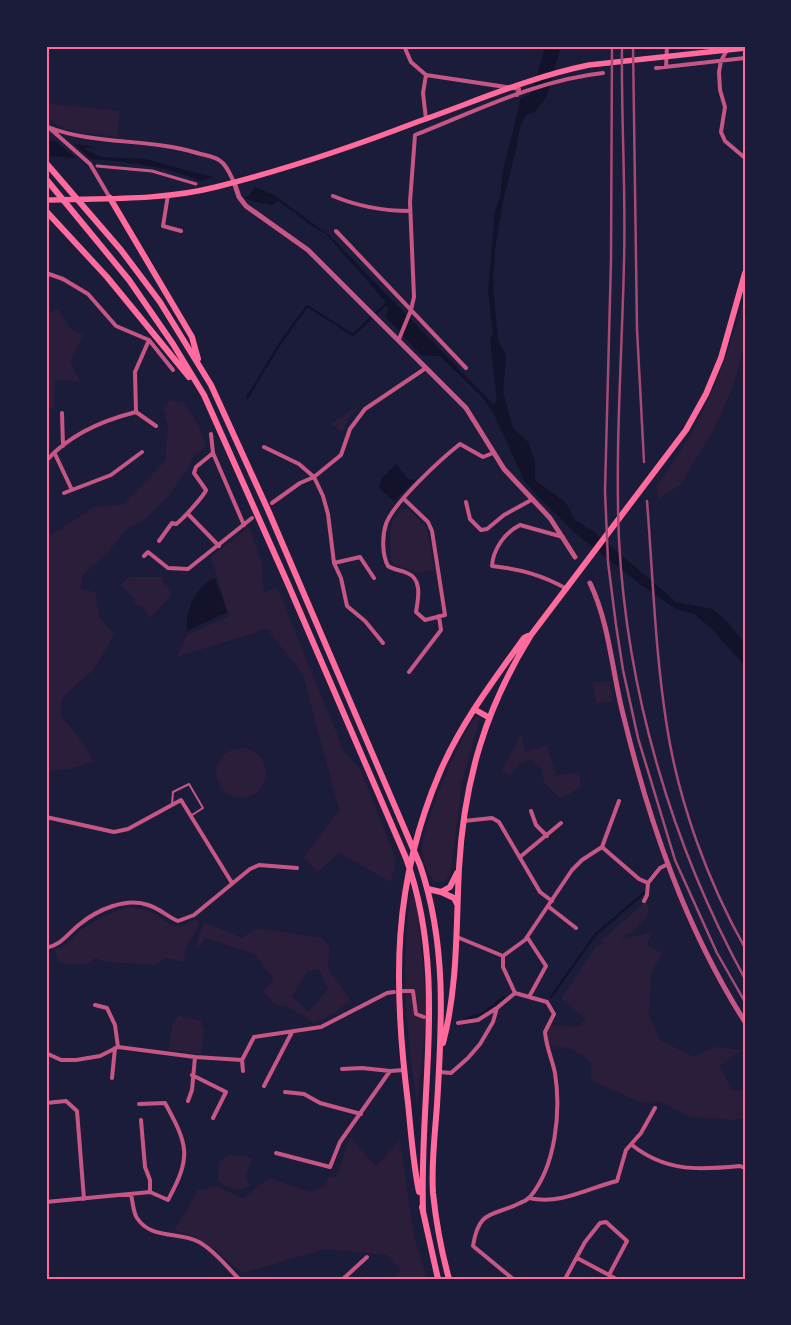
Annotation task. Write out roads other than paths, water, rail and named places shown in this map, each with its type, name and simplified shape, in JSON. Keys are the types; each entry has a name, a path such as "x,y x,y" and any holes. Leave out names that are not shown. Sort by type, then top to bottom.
{"highway":[{"path":"46,162 160,302 200,366 236,436 410,840 428,889 438,936 440,961 440,1054 433,1191 438,1228 449,1279"},
{"path":"46,179 129,280 173,344 204,395 288,584 416,887 426,936 430,981 422,1147 423,1211"},
{"path":"110,198 192,337 200,366"},
{"path":"46,211 107,277 204,395"},
{"path":"440,1054 448,1026 457,937 459,867 464,821 473,764 488,717 505,679 531,635 636,499 686,430 706,394 721,358 745,273"},
{"path":"438,1279 415,1168 398,999 398,946 407,884 417,840 441,771 474,709 524,638 531,635"},
{"path":"474,709 488,717"},
{"path":"441,892 450,887 459,867"},
{"path":"428,889 454,898 458,906"}],"main road":[{"path":"46,200 168,195 214,187 252,177 566,70 589,65 745,48"}],"street":[{"path":"404,46 411,62 426,75 519,89 517,95"},
{"path":"666,67 667,46"},
{"path":"729,46 721,61 718,80 725,107 721,132 726,141 745,158"},
{"path":"656,68 745,58"},
{"path":"399,338 411,311 414,297 410,211 415,135 549,83 574,76 603,73"},
{"path":"426,75 423,93 426,119"},
{"path":"47,126 90,164 110,198"},
{"path":"47,126 67,134 152,142 189,150 219,160 227,168 239,197 246,206 308,250 399,338 473,416 493,453 516,484 550,518 575,557"},
{"path":"97,166 152,171 196,184"},
{"path":"168,195 163,226 181,230"},
{"path":"334,196 347,202 393,211 410,211"},
{"path":"336,231 466,368"},
{"path":"46,273 63,279 88,294 116,326 149,340 173,370"},
{"path":"136,412 135,372 149,340"},
{"path":"272,503 300,483 314,477 341,455 350,430 365,409 426,368"},
{"path":"136,412 156,426"},
{"path":"46,461 73,438 107,421 136,412"},
{"path":"62,413 63,446"},
{"path":"211,434 213,453 244,525"},
{"path":"404,500 428,522 432,532 446,615 425,620 416,612 418,585 415,578 410,574 388,566 386,562 384,538 386,525 393,511 447,454 460,444 483,457 493,453"},
{"path":"264,447 299,464 314,477 323,496 328,514 334,563 341,578 347,606 365,621 383,643"},
{"path":"64,493 111,475 142,452"},
{"path":"159,541 172,523 176,524 181,521 188,514 189,509 204,496 206,490 194,473 196,467 213,453"},
{"path":"55,454 72,490"},
{"path":"466,502 470,519 481,530 487,529 504,515 532,499"},
{"path":"188,514 219,546"},
{"path":"144,556 148,552 153,554 168,568 180,567 188,569 252,518"},
{"path":"563,537 520,525 512,528 493,553 492,566 513,568 544,576 567,589"},
{"path":"334,563 360,557 374,578"},
{"path":"590,583 604,617 623,716 666,865 685,910 745,1022"},
{"path":"409,672 441,630 439,616"},
{"path":"46,817 114,832 128,829 181,800 232,883"},
{"path":"503,956 527,938 572,870 582,860 602,848 620,801"},
{"path":"531,811 536,825 547,836"},
{"path":"464,821 492,818 499,822 540,892 552,901"},
{"path":"520,857 561,823"},
{"path":"602,848 639,879 648,882"},
{"path":"46,948 58,945 82,922 114,905 139,902 150,905 178,921 195,917 250,869 259,865 297,868"},
{"path":"644,901 647,895 648,882 660,868 666,865"},
{"path":"549,907 576,928"},
{"path":"457,937 503,956"},
{"path":"527,938 546,966 530,997"},
{"path":"503,956 503,967 515,993"},
{"path":"403,991 413,991 416,1014 424,1017"},
{"path":"242,1071 242,1060 254,1037 320,1027 387,993 394,992"},
{"path":"515,993 549,1004 554,1014 545,1032 555,1075 557,1109 551,1153 529,1198"},
{"path":"458,1023 478,1020 497,1008 515,993"},
{"path":"95,1005 107,1008 115,1025 116,1048 112,1078"},
{"path":"439,1072 451,1072 468,1058 493,1022 497,1008"},
{"path":"264,1086 292,1032"},
{"path":"46,1053 61,1060 76,1060 100,1056 116,1048 242,1060"},
{"path":"188,1101 192,1090 195,1057"},
{"path":"342,1069 404,1070"},
{"path":"276,1152 330,1168 340,1142 390,1071"},
{"path":"192,1075 226,1092 213,1118"},
{"path":"285,1092 304,1094 320,1103 361,1114"},
{"path":"46,1103 66,1100 76,1111 84,1199"},
{"path":"46,1202 150,1192 168,1200 185,1164 182,1136 165,1103 139,1104"},
{"path":"513,1279 473,1246 480,1224 491,1213 510,1208 529,1198 550,1200 564,1198 596,1186 617,1181 622,1157 642,1133 655,1108"},
{"path":"141,1120 145,1167 150,1180 150,1192"},
{"path":"632,1144 671,1166 691,1168 740,1166 745,1168"},
{"path":"131,1195 136,1217 152,1231 161,1235 186,1236 201,1243 239,1279"},
{"path":"565,1279 600,1222 606,1222 627,1241 609,1275"},
{"path":"343,1279 367,1257"},
{"path":"577,1258 616,1279"}],"lane":[{"path":"172,804 173,792 189,784 202,808 190,815"}],"waterway":[{"path":"530,106 540,93 553,46"},
{"path":"247,398 279,345 307,306 353,335 386,304"},
{"path":"551,997 595,935 644,893"},
{"path":"466,1019 484,1013 504,997"}],"railway":[{"path":"612,46 611,260 605,491 608,562 616,625 623,670 638,738 675,860 717,953 745,1002"},
{"path":"622,46 624,235 618,505 624,597 643,711 675,822 719,928 745,979"},
{"path":"633,46 637,329 644,462"},
{"path":"647,501 660,671 672,756 687,813 707,869 745,948"}]}
